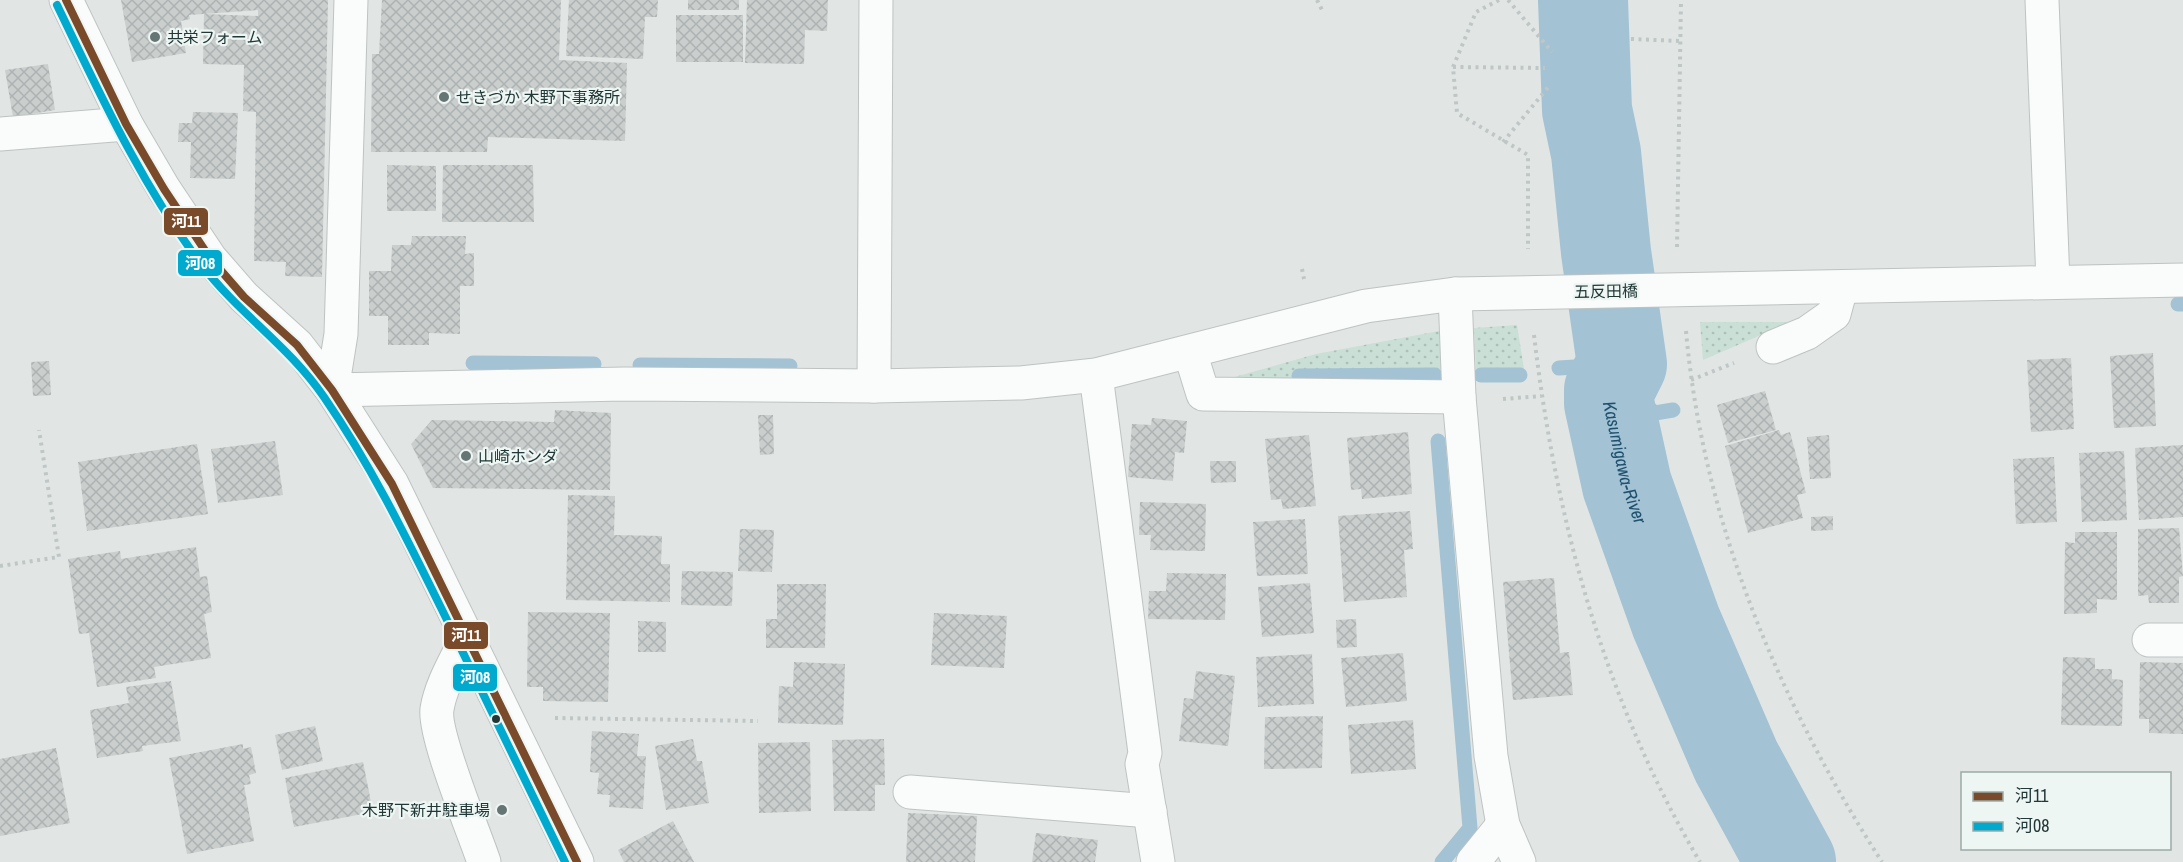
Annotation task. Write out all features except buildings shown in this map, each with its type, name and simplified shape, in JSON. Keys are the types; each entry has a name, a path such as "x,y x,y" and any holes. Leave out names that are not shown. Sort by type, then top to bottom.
{"street":[{"path":"66,0 126,124 164,189 210,258 244,297 297,345 332,390 392,484 577,862"},
{"path":"332,390 341,334 351,0"},
{"path":"874,386 876,0"},
{"path":"2042,0 2053,282"},
{"path":"0,134 126,124"},
{"name":"五反田橋","path":"332,390 624,384 874,386 1010,384 1096,375 1366,306 1455,294 2183,280"},
{"path":"1773,347 1807,333 1834,314 1841,288"},
{"path":"1455,294 1459,397 1491,756 1503,825 1519,862"},
{"path":"1190,352 1203,394 1459,397"},
{"path":"1096,375 1144,741 1145,753 1142,764 1158,862"},
{"path":"467,637 440,696 436,712 442,742 484,862"},
{"path":"2149,640 2183,640"},
{"path":"910,792 1150,811"},
{"path":"1473,862 1503,825"}],"path":[{"path":"1317,0 1323,12"},
{"path":"1499,0 1476,12 1453,67 1457,113 1528,155 1528,253"},
{"path":"1508,0 1552,52"},
{"path":"1677,250 1681,0"},
{"path":"1632,39 1680,41"},
{"path":"1453,67 1545,68"},
{"path":"1503,142 1550,85"},
{"path":"1533,327 1556,483 1573,555 1591,614 1619,693 1657,780 1700,862"},
{"path":"1685,329 1692,396 1725,535 1740,577 1767,647 1812,746 1882,862"},
{"path":"0,566 59,557 39,430"},
{"path":"548,718 758,721"}],"green space":[{"path":"1700,322 1791,322 1703,360"},
{"path":"1517,325 1524,369 1476,369 1474,328"},
{"path":"1439,331 1441,369 1295,370 1294,382 1217,382 1316,354"}],"water":[{"path":"1560,0 1608,0 1614,75 1614,172 1621,204 1619,230 1628,279 1627,346 1622,364 1602,302 1585,261 1586,241 1582,211 1584,167 1579,144 1569,123 1557,109"}],"pier":[{"path":"1630,272 1631,329 1607,329 1587,273"}],"waterway":[{"name":"Kasumigawa-River","path":"1583,0 1587,110 1596,153 1606,252 1622,364 1609,390 1609,403 1627,485 1676,622 1736,761 1791,862"},
{"path":"2178,304 2183,304"},
{"path":"473,363 594,364"},
{"path":"1559,368 1622,364 1633,373 1639,401 1655,413 1673,410"},
{"path":"640,365 790,366"},
{"path":"1299,376 1435,375"},
{"path":"1481,375 1520,375"},
{"path":"1438,441 1470,828 1442,862"}],"transit line":[{"name":"河11","path":"66,0 126,124 164,189 210,258 244,297 297,345 332,390 392,484 577,862"},
{"name":"河08","path":"57,5 140,170 179,234 215,282 310,379 359,451 419,564 565,862"}],"place":[{"name":"共栄フォーム","path":"155,37"},
{"name":"せきづか 木野下事務所","path":"444,97"},
{"name":"山崎ホンダ","path":"466,456"},
{"name":"木野下新井駐車場","path":"502,810"}]}
